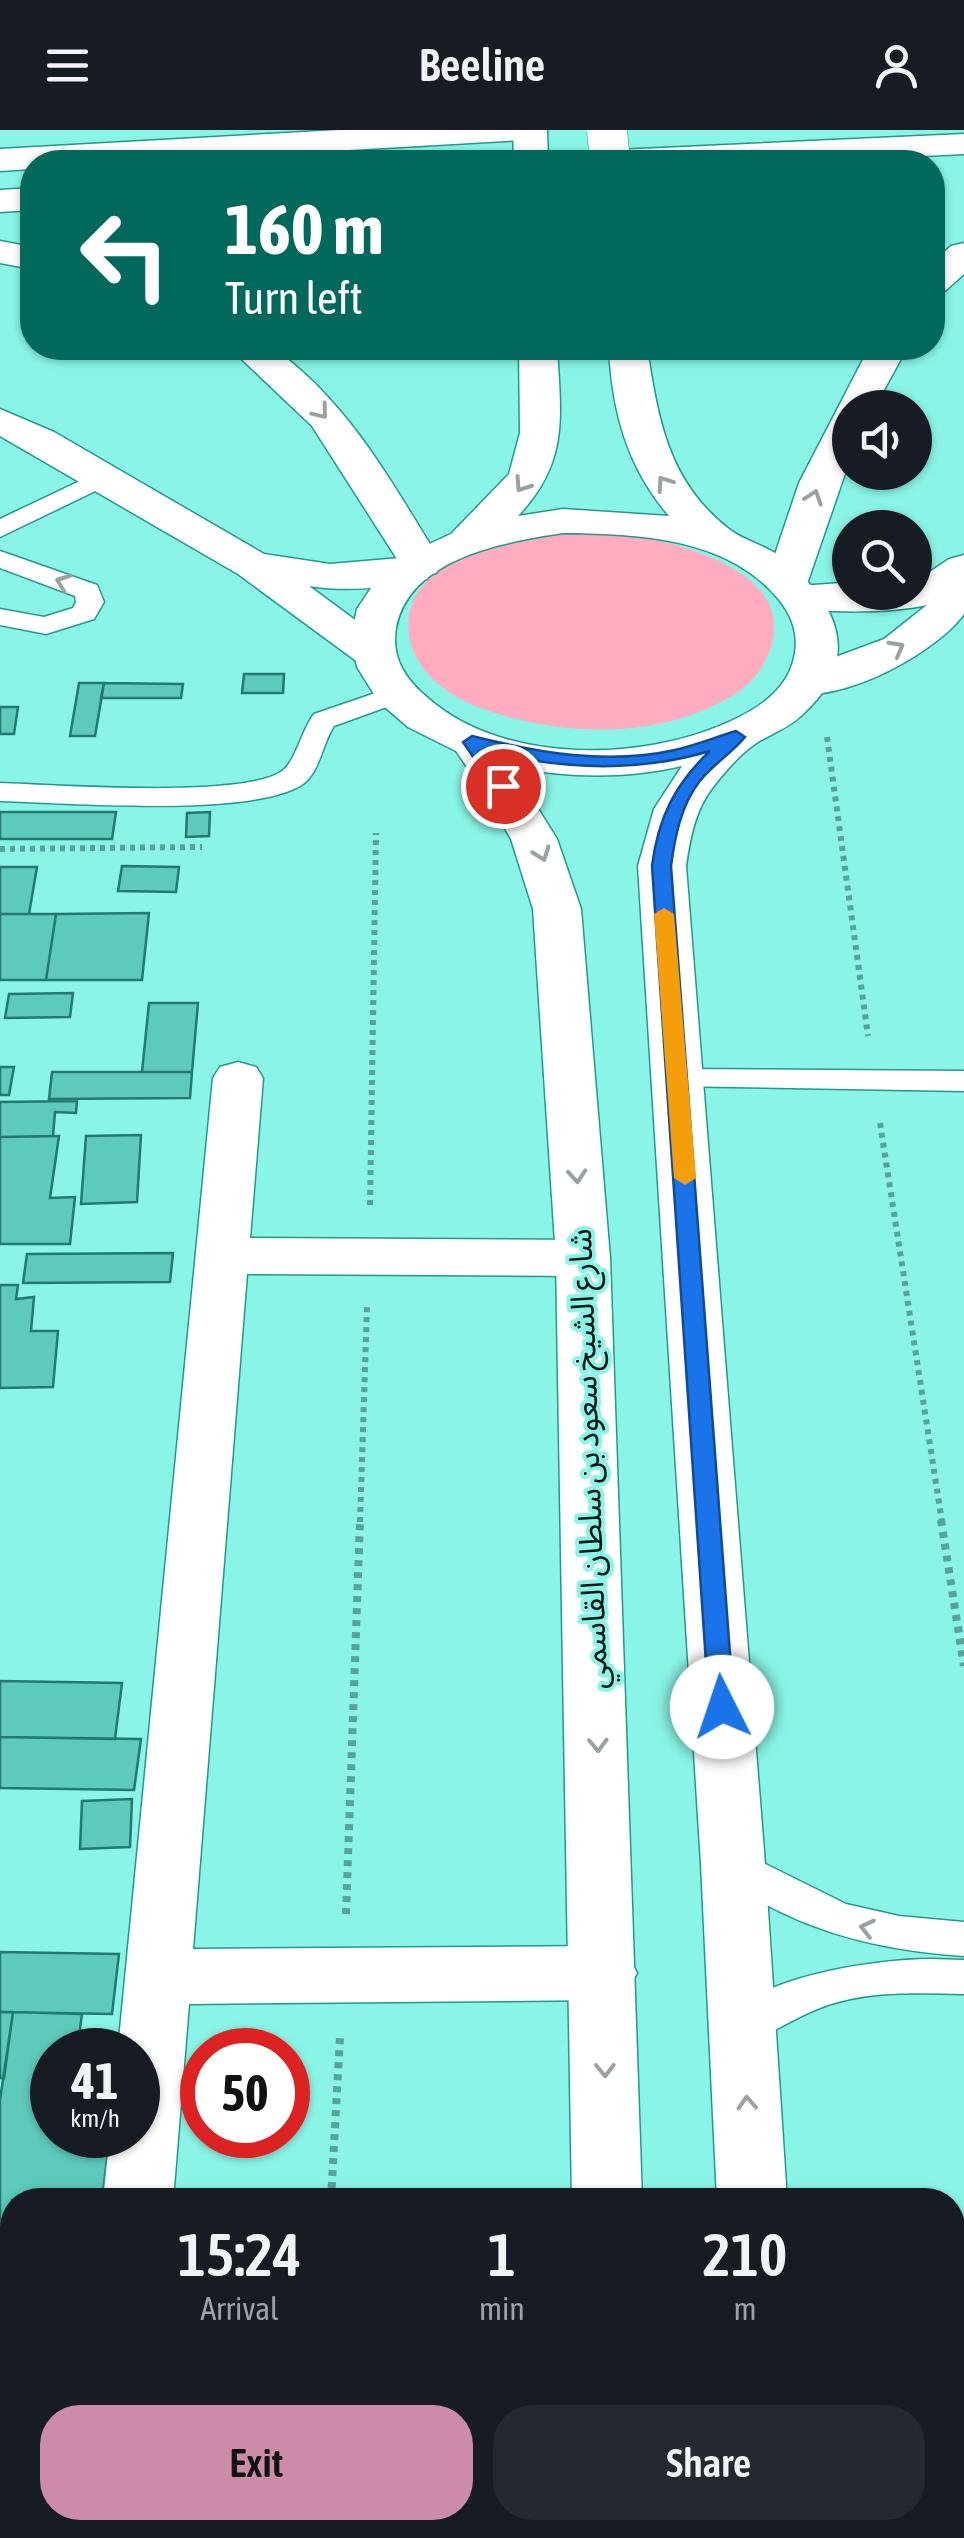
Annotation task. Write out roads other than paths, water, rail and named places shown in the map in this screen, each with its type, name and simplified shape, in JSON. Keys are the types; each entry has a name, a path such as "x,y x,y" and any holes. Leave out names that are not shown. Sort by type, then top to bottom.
{"main road":[{"path":"173,150 520,130"},
{"path":"842,150 964,144"},
{"path":"945,271 964,254"},
{"path":"264,360 310,398 350,448 416,567"},
{"path":"465,541 520,491 536,464 542,436 538,360"},
{"path":"629,360 634,412 642,444 658,477 716,541"},
{"path":"864,390 881,360"},
{"path":"0,421 106,477 254,564 374,654"},
{"path":"793,588 819,482 832,454"},
{"path":"801,690 815,661 818,639 813,617 793,588 756,559 716,541 668,528 581,520 512,528 465,541 416,567 387,596 373,624 374,654 381,674 416,712 472,742 536,758 606,763 675,756 736,737 771,718 801,690 919,636 944,613 964,572"},
{"path":"254,564 330,577 416,567"},
{"path":"793,588 886,599 938,589 964,572"},
{"path":"736,737 692,778 676,806 666,836 663,901 733,1864 751,2188"},
{"name":"شارع الشيخ سعود بن سلطان القاسمي","path":"472,742 534,832 558,909 583,1258 604,1973 606,2188"},
{"path":"139,2188 238,1078"},
{"path":"222,1256 583,1258"},
{"path":"158,1976 604,1973"}],"lane":[{"path":"0,529 106,477"},
{"path":"0,559 86,591 90,602 84,613 46,626 0,617"},
{"path":"0,792 248,793 292,779 301,767 316,727 324,720 396,694"},
{"path":"678,1079 964,1081"},
{"path":"733,1864 769,1889 830,1918 913,1937 964,1939"},
{"path":"743,2026 781,2004 824,1987 868,1976 964,1977"}]}
